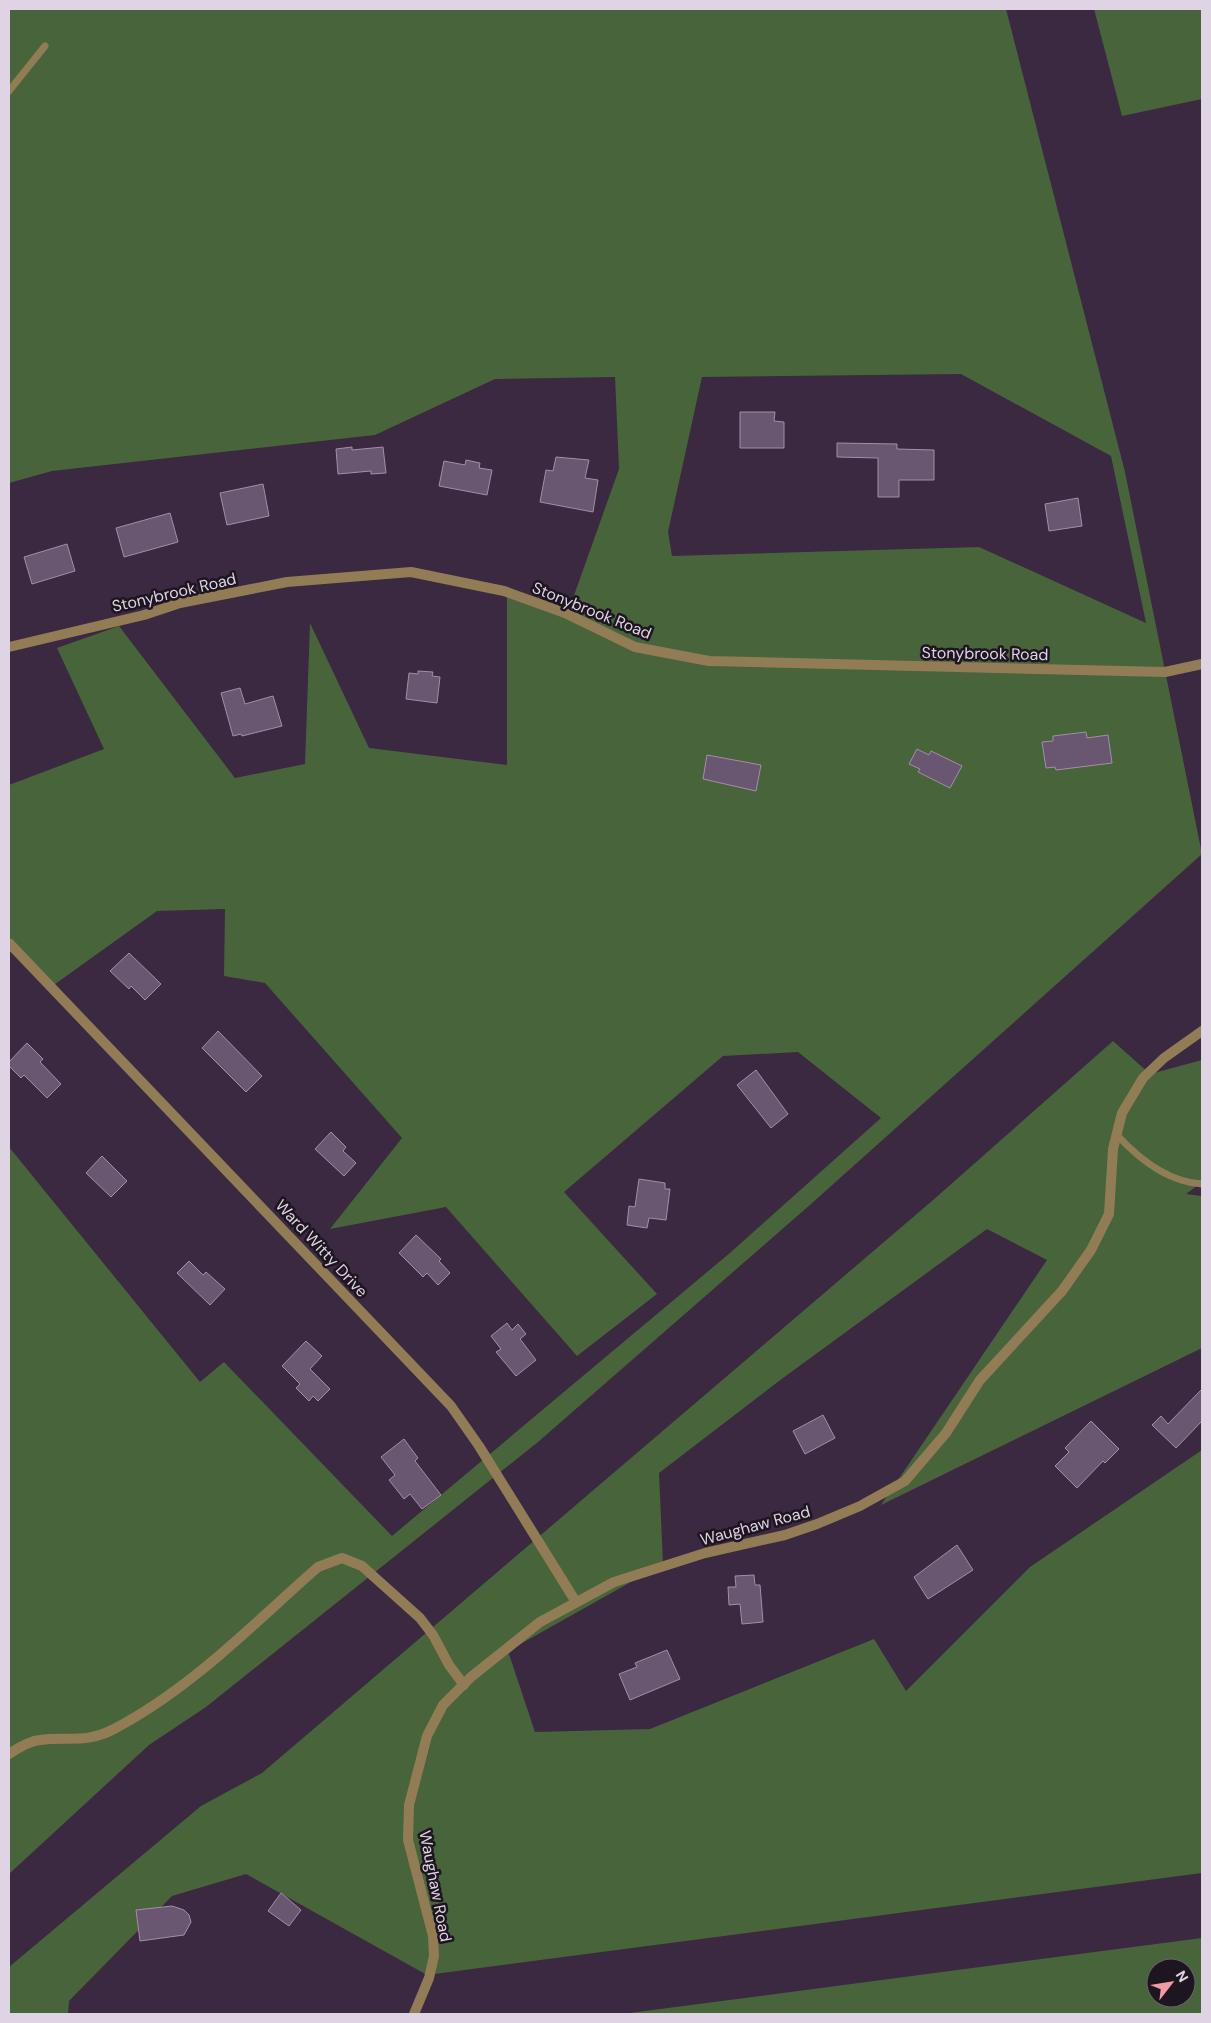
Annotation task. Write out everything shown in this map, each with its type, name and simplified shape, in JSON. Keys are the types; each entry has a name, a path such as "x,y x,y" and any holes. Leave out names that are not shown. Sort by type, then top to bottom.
{"street":[{"name":"Stonybrook Road","path":"9,647 144,615 180,603 287,582 411,572 504,591 565,613 635,647 709,661 1165,672 1202,664"},
{"name":"Ward Witty Drive","path":"9,943 451,1406 495,1471 576,1602"},
{"name":"Waughaw Road","path":"414,2014 430,1978 434,1950 433,1936 408,1840 409,1804 426,1736 443,1705 464,1685 540,1622 614,1582 705,1553 785,1535 817,1524 860,1506 905,1481 946,1433 980,1380 1062,1291 1092,1250 1109,1214 1113,1149 1122,1114 1143,1078 1164,1058 1202,1031"},
{"path":"9,1754 30,1742 92,1738 113,1730 145,1711 193,1677 318,1566 335,1559 353,1561 362,1566 406,1604 433,1635 449,1665 464,1685"}],"lane":[{"path":"9,90 45,46"},
{"path":"1117,1135 1144,1161 1172,1176 1192,1183 1202,1184"}],"green space":[{"path":"9,9 1006,9 1125,472 1202,854 811,1204 538,1442 206,1707 149,1745 9,1874 9,1147 200,1382 224,1362 392,1536 731,1252 881,1118 798,1052 723,1056 564,1192 657,1294 577,1356 446,1207 330,1229 402,1138 265,983 224,976 225,909 157,911 51,987 9,936 9,785 104,749 57,648 119,626 235,778 305,764 310,623 369,748 507,765 507,594 567,615 619,469 615,377 495,379 375,435 52,471 9,483","holes":["961,374 1111,456 1146,623 979,547 672,556 668,532 702,377"]},
{"path":"1094,9 1202,9 1202,99 1122,116"},
{"path":"1113,1041 1150,1074 1202,1060 1202,1182 1186,1194 1202,1196 1202,1348 881,1505 1047,1260 987,1229 783,1378 659,1473 663,1564 508,1651 535,1732 650,1729 874,1639 906,1691 1030,1567 1202,1450 1202,1873 427,1975 246,1874 172,1896 69,2001 68,2014 9,2014 9,1967 201,1806 262,1773 932,1201"},
{"path":"1202,1938 1202,2014 622,2014"}],"building":[{"path":"740,412 775,412 774,421 784,422 784,448 740,448"},
{"path":"837,443 897,444 897,449 934,450 934,480 899,480 899,497 878,497 878,458 837,457"},
{"path":"352,447 352,450 383,447 386,473 371,474 371,471 338,474 336,449"},
{"path":"556,457 589,460 585,478 598,480 593,512 540,502 546,470 553,471"},
{"path":"466,460 480,463 479,468 492,470 487,495 439,486 444,461 465,465"},
{"path":"263,484 269,516 227,525 220,493"},
{"path":"1078,498 1082,526 1049,531 1045,504"},
{"path":"170,513 178,542 124,557 116,528"},
{"path":"67,544 75,571 32,584 24,557"},
{"path":"418,671 433,672 432,676 440,677 437,703 406,699 409,673 418,674"},
{"path":"240,688 245,704 273,696 282,726 242,736 241,734 233,736 221,693"},
{"path":"1086,732 1087,738 1108,735 1112,763 1056,770 1055,767 1046,768 1042,742 1053,741 1053,736"},
{"path":"917,749 929,755 931,751 962,766 950,788 918,772 920,769 909,764"},
{"path":"707,755 761,765 756,791 703,779"},
{"path":"129,953 161,984 145,1000 131,986 129,989 110,971"},
{"path":"218,1031 262,1076 246,1092 202,1048"},
{"path":"27,1043 43,1059 40,1062 61,1084 47,1098 24,1075 21,1078 9,1066 9,1062"},
{"path":"756,1070 788,1114 771,1128 737,1085"},
{"path":"331,1132 346,1147 343,1151 356,1163 344,1176 315,1149"},
{"path":"102,1156 127,1181 111,1197 86,1173"},
{"path":"639,1179 665,1183 665,1189 670,1189 666,1220 649,1218 647,1228 627,1225 629,1206 635,1207"},
{"path":"416,1235 441,1259 439,1261 450,1273 438,1285 427,1273 423,1277 399,1253"},
{"path":"189,1261 203,1275 206,1272 225,1289 210,1305 177,1273"},
{"path":"507,1323 512,1330 518,1324 526,1334 520,1339 536,1360 516,1376 496,1352 501,1349 491,1336"},
{"path":"306,1341 322,1356 310,1369 330,1389 318,1401 313,1396 309,1401 296,1388 300,1384 282,1366"},
{"path":"1202,1389 1202,1421 1176,1448 1152,1425 1161,1416 1168,1424"},
{"path":"823,1415 835,1438 805,1454 793,1431"},
{"path":"1091,1421 1119,1449 1105,1463 1103,1461 1077,1488 1055,1466 1069,1452 1065,1448"},
{"path":"404,1439 418,1458 415,1461 441,1495 422,1509 410,1494 404,1499 389,1480 395,1475 381,1457"},
{"path":"957,1545 973,1570 928,1599 914,1577"},
{"path":"754,1575 755,1585 760,1585 763,1622 742,1624 740,1604 729,1605 728,1587 736,1587 735,1576"},
{"path":"667,1650 680,1679 630,1700 619,1674 637,1667 635,1663"},
{"path":"281,1893 301,1910 289,1926 268,1911"},
{"path":"172,1906 184,1910 189,1915 191,1922 184,1935 140,1941 136,1910"}]}
